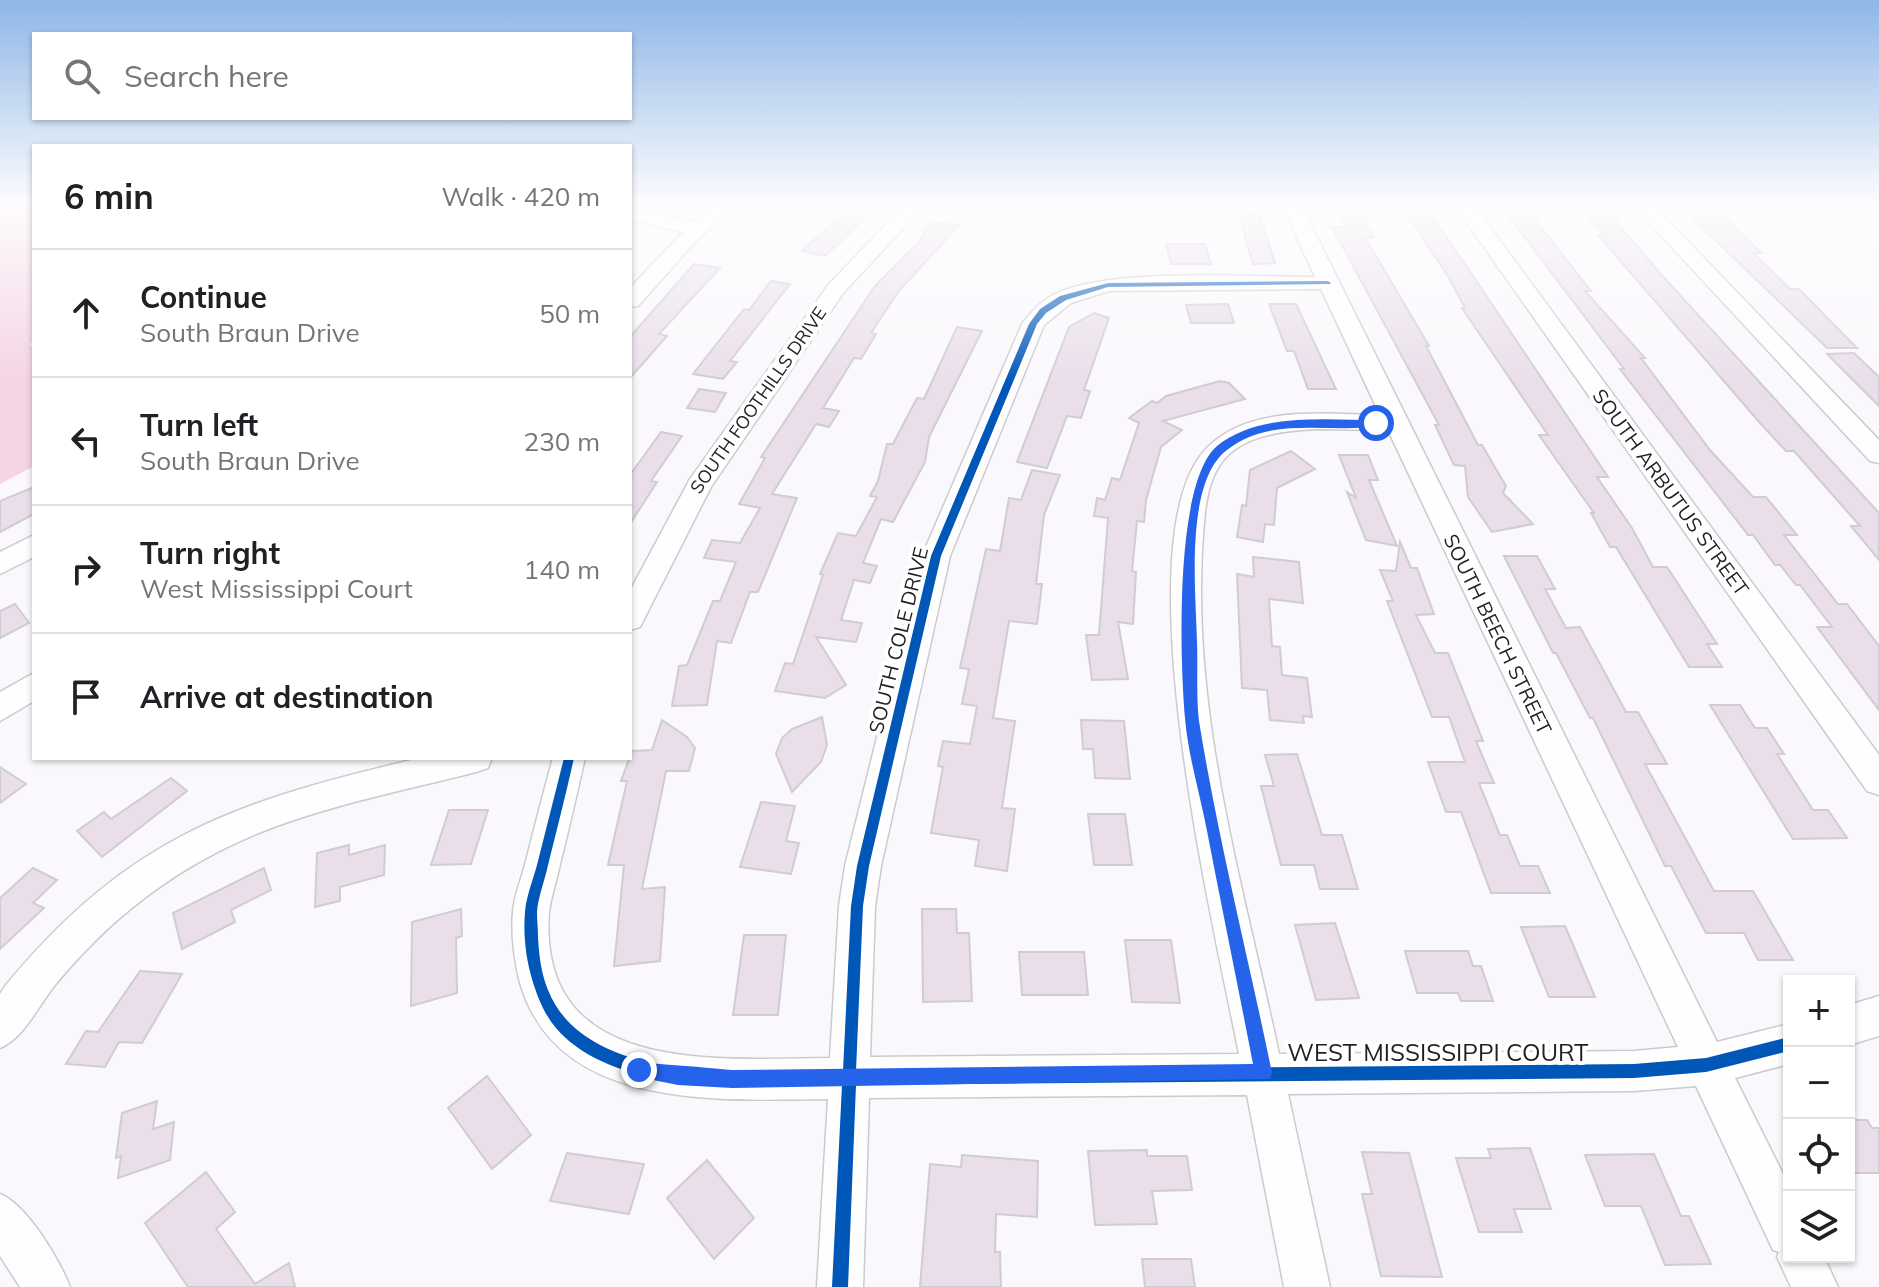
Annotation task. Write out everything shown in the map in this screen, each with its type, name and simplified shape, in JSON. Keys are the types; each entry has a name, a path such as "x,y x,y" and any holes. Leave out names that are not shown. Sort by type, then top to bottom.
{"street":[{"path":"632,299 666,263"},
{"name":"SOUTH FOOTHILLS DRIVE","path":"632,615 699,485 836,288 860,263"},
{"name":"SOUTH BEECH STREET","path":"1319,263 1783,1222"},
{"name":"SOUTH ARBUTUS STREET","path":"1505,263 1879,781"},
{"path":"1697,263 1879,455"},
{"name":"SOUTH COLE DRIVE","path":"840,1287 859,886 936,556 1037,317 1063,298 1108,285 1328,283"},
{"path":"1307,1287 1192,719 1190,548 1199,482 1206,466 1220,449 1252,431 1288,424 1396,423"},
{"path":"0,564 32,546"},
{"path":"0,708 32,686"},
{"path":"0,1028 28,985 72,940 145,877 185,849 226,828 276,811 468,760"},
{"name":"WEST MISSISSIPPI COURT","path":"568,760 537,879 530,936 541,994 566,1029 585,1046 608,1059 639,1070 678,1077 1634,1071 1706,1065 1783,1046"},
{"path":"1855,1023 1879,1016"},
{"path":"0,1216 47,1287"},
{"path":"1803,1263 1815,1287"}],"shaded area":[{"path":"0,263 32,263 32,342 29,344 32,346 32,467 0,484"}],"building":[{"path":"898,263 924,263 898,292 871,333 876,334 861,359 854,358 823,408 839,411 829,427 816,424 772,494 797,498 758,592 750,592 731,643 717,641 707,705 672,706 679,666 687,665 713,601 720,601 736,562 704,558 712,540 740,543 760,508 739,504 765,458 761,457 875,286"},
{"path":"1351,263 1380,263 1429,346 1426,346 1478,445 1482,445 1506,486 1503,493 1533,524 1492,532 1468,497 1465,466 1454,465 1435,425 1439,425"},
{"path":"1439,263 1464,263 1608,477 1597,477 1632,528 1653,567 1667,567 1717,644 1707,644 1722,667 1689,667 1616,547 1610,547 1591,513 1594,513 1539,435 1548,435 1462,308 1465,308"},
{"path":"1544,263 1569,263 1591,291 1585,291 1645,358 1641,358 1710,450 1753,497 1766,497 1797,535 1784,535 1838,604 1847,604 1879,646 1879,710 1817,627 1832,627 1800,585 1796,585 1780,565 1775,565 1753,535 1748,535 1620,369 1624,369"},
{"path":"1622,263 1651,263 1879,513 1879,560 1851,526 1860,526 1794,451 1786,451"},
{"path":"1739,263 1763,263 1790,289 1799,289 1857,348 1827,348"},
{"path":"694,264 720,268 659,334 667,336 632,376 632,335"},
{"path":"771,281 790,284 730,361 737,362 723,379 693,374 744,309 749,310"},
{"path":"1228,304 1234,323 1191,323 1186,305"},
{"path":"1269,304 1296,304 1336,389 1308,389 1294,351 1287,351"},
{"path":"1094,313 1109,318 1084,390 1090,391 1081,418 1067,416 1047,468 1017,462 1069,327"},
{"path":"957,327 982,331 929,437 925,462 893,522 881,519 863,563 877,566 870,583 854,580 841,620 862,623 856,642 816,637 846,685 825,698 775,691 785,663 793,664 823,575 820,574 838,533 856,536 877,497 870,496 878,481 887,444 893,444 917,398 924,399"},
{"path":"1854,353 1879,377 1879,406 1827,354"},
{"path":"1220,381 1229,383 1245,399 1163,421 1182,430 1161,447 1146,500 1144,522 1137,521 1132,571 1136,572 1133,624 1118,622 1128,679 1092,680 1086,635 1099,635 1108,518 1094,516 1097,498 1105,500 1112,478 1120,480 1139,423 1129,418 1152,401 1157,403 1166,396"},
{"path":"699,389 726,393 715,412 687,408"},
{"path":"661,432 682,436 651,481 657,482 632,521 632,472"},
{"path":"1291,451 1315,469 1277,488 1274,525 1265,524 1263,542 1237,537 1242,505 1246,506 1250,470"},
{"path":"1339,455 1368,455 1378,480 1369,480 1397,546 1366,540 1347,492 1356,498"},
{"path":"1032,470 1060,475 1044,515 1036,584 1042,584 1037,624 1009,621 993,718 1015,721 1002,808 1015,809 1007,871 975,866 979,840 931,833 943,767 938,766 943,741 970,744 977,706 962,704 969,669 960,668 986,549 1000,551 1009,498 1021,500"},
{"path":"32,488 32,515 0,532 0,501"},
{"path":"1400,542 1411,568 1417,568 1434,614 1416,615 1435,653 1448,653 1483,741 1476,741 1494,783 1479,783 1500,835 1507,835 1520,866 1538,866 1550,893 1491,893 1461,812 1446,812 1428,762 1465,762 1449,717 1432,717 1387,601 1393,601 1380,570 1396,571"},
{"path":"1504,556 1537,556 1555,589 1545,589 1566,628 1580,627 1626,712 1638,712 1667,764 1645,764 1714,891 1753,891 1793,960 1758,960 1744,933 1706,933 1671,866 1665,866 1593,718 1590,718 1556,653 1553,653"},
{"path":"1253,557 1299,562 1303,603 1269,599 1272,646 1280,647 1282,675 1307,678 1312,717 1303,716 1304,723 1270,720 1267,690 1242,688 1237,574 1254,577"},
{"path":"15,604 29,623 0,638 0,611"},
{"path":"1710,705 1740,705 1755,728 1767,728 1784,754 1777,754 1813,810 1828,810 1847,838 1793,839"},
{"path":"822,717 827,745 821,762 792,792 776,754 782,738 792,729"},
{"path":"662,720 687,737 695,748 689,771 666,771 642,889 665,887 660,961 614,966 624,865 608,865 627,781 621,781 629,760 632,760 632,751 652,750"},
{"path":"1081,720 1124,721 1130,779 1095,778 1093,749 1083,749"},
{"path":"1297,754 1322,835 1342,835 1358,889 1320,889 1314,865 1281,865 1261,786 1274,786 1265,755"},
{"path":"0,767 26,784 0,803"},
{"path":"171,778 187,791 102,857 77,831 104,812 111,819"},
{"path":"761,802 795,806 786,841 799,843 791,874 740,867"},
{"path":"449,810 488,810 471,864 431,865"},
{"path":"1088,814 1125,814 1132,865 1094,865"},
{"path":"349,845 349,855 385,845 384,875 340,887 340,901 315,907 317,853"},
{"path":"33,868 57,880 33,903 44,908 0,949 0,898"},
{"path":"264,868 271,890 231,910 235,922 182,949 173,913"},
{"path":"461,909 462,936 456,938 457,993 411,1006 412,922"},
{"path":"922,909 956,909 957,933 969,933 972,1001 923,1002"},
{"path":"1335,923 1359,998 1316,1000 1295,925"},
{"path":"1565,926 1595,997 1549,997 1521,927"},
{"path":"744,935 786,935 778,1015 733,1015"},
{"path":"1125,940 1171,940 1180,1003 1132,1002"},
{"path":"1405,951 1468,951 1473,966 1481,966 1493,1001 1461,1001 1458,993 1417,993"},
{"path":"1019,952 1084,952 1088,995 1022,995"},
{"path":"140,971 182,974 142,1043 119,1042 105,1067 66,1064 86,1031 98,1032"},
{"path":"487,1076 531,1135 492,1169 448,1108"},
{"path":"157,1101 153,1129 174,1122 170,1160 118,1178 121,1156 116,1158 122,1113"},
{"path":"1855,1120 1867,1120 1872,1128 1879,1128 1879,1173 1855,1173"},
{"path":"1530,1148 1551,1209 1514,1209 1522,1232 1479,1232 1456,1158 1491,1158 1488,1149"},
{"path":"1147,1150 1147,1156 1187,1156 1192,1190 1152,1191 1157,1224 1095,1225 1088,1151"},
{"path":"1362,1152 1409,1153 1442,1277 1381,1276 1362,1194 1372,1194"},
{"path":"567,1153 644,1164 629,1214 550,1201"},
{"path":"1654,1154 1681,1216 1689,1216 1711,1264 1665,1265 1641,1206 1605,1206 1585,1155"},
{"path":"962,1155 1038,1161 1037,1217 996,1214 995,1252 1000,1252 1001,1287 920,1287 930,1164 961,1167"},
{"path":"707,1160 754,1218 714,1259 667,1198"},
{"path":"206,1172 235,1212 216,1229 255,1284 289,1263 295,1287 188,1287 145,1223"},
{"path":"1142,1259 1191,1259 1195,1287 1145,1287"}],"cycle path":[{"path":"840,1287 857,906 863,866 936,556 1033,324 1043,311 1063,298 1108,285 1328,283"},
{"path":"569,760 531,911 533,957 543,994 560,1023 585,1044 615,1060 651,1070 732,1079 1634,1071 1706,1065 1783,1046"}],"route":[{"path":"639,1070 678,1077 732,1079 1263,1073 1192,719 1189,676 1190,533 1201,475 1227,443 1262,428 1288,424 1376,423"}]}
